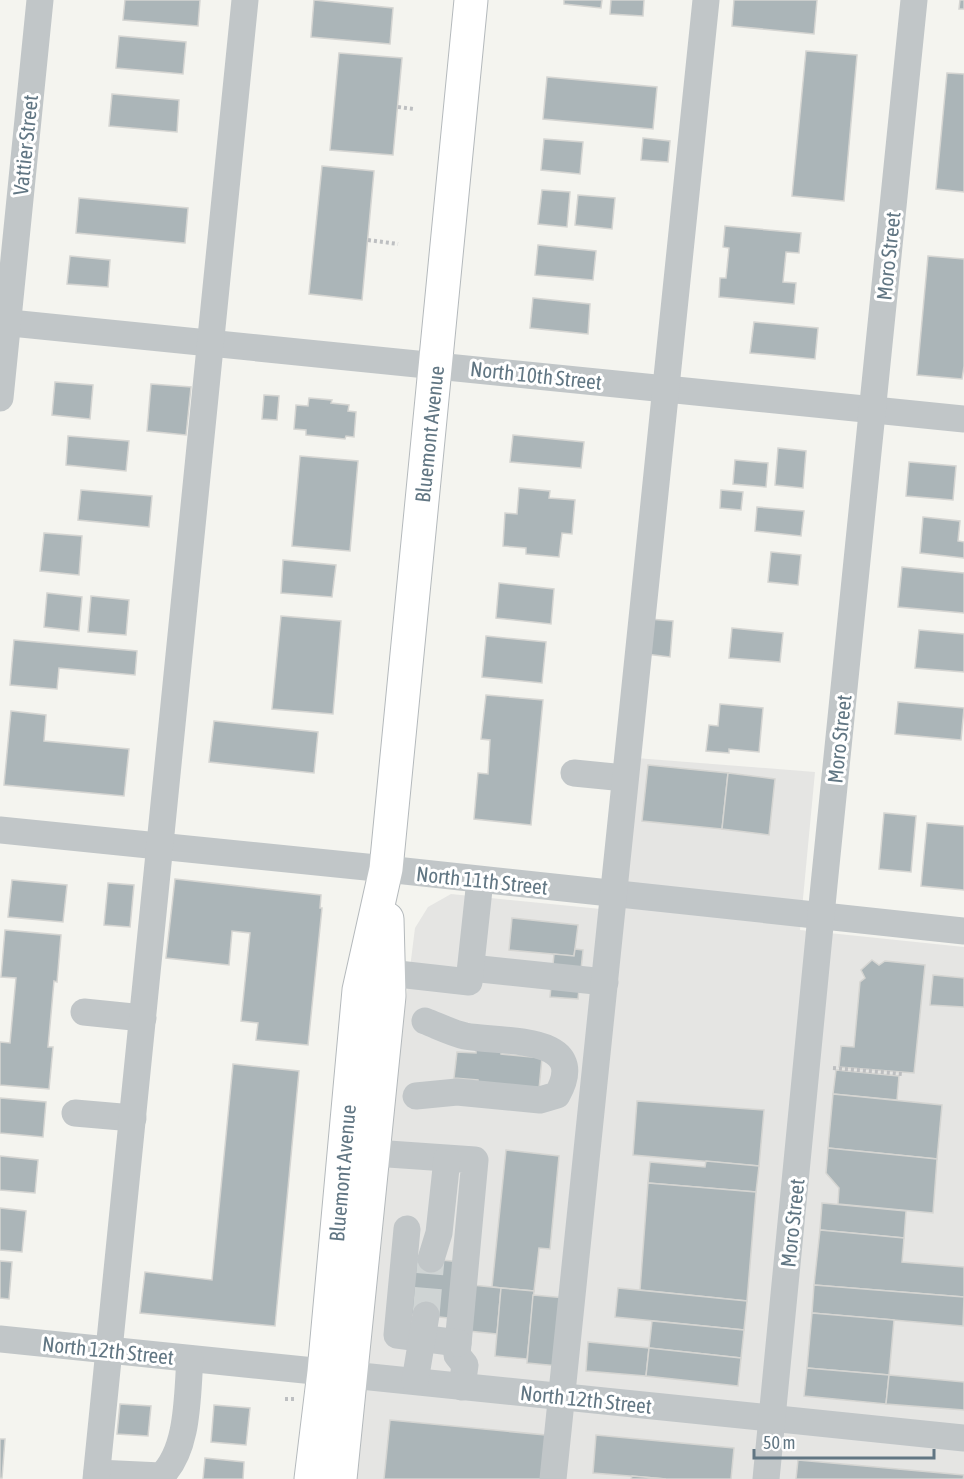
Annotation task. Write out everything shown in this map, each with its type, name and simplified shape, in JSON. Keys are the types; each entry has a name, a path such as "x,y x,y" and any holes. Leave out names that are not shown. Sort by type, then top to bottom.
{"main road":[{"name":"Bluemont Avenue","path":"340,1479 336,1238 359,990 386,869 471,0"},
{"name":"Bluemont Avenue","path":"311,1479 359,1295 389,996 386,869"}],"street":[{"name":"Vattier Street","path":"0,398 4,322 40,0"},
{"path":"190,1359 181,1440 171,1467 161,1476 97,1476 245,0"},
{"path":"553,1479 706,0"},
{"name":"Moro Street","path":"766,1479 914,0"},
{"name":"North 10th Street","path":"4,322 964,419"},
{"path":"573,773 625,778"},
{"name":"North 11th Street","path":"0,830 964,931"},
{"path":"389,973 469,982 480,880"},
{"path":"471,968 605,982"},
{"path":"84,1012 143,1018"},
{"path":"416,1096 457,1092 540,1100 556,1095 562,1086 564,1075 564,1065 560,1057 546,1046 463,1036 425,1021"},
{"path":"75,1113 133,1118"},
{"path":"374,1153 475,1160 457,1355 465,1365 462,1387"},
{"path":"431,1259 439,1233 447,1158"},
{"path":"367,1226 467,1234"},
{"path":"407,1229 397,1335 424,1327 458,1343"},
{"path":"359,1295 400,1299"},
{"path":"416,1381 424,1327"},
{"name":"North 12th Street","path":"0,1339 964,1438"}],"path":[{"path":"398,107 414,109"},
{"path":"368,240 398,244"},
{"path":"833,1068 903,1074"}],"shaded area":[{"path":"636,758 815,772 800,930 964,947 964,1479 355,1479 384,1176 415,928 428,907 451,894 621,911"}],"building":[{"path":"125,0 200,0 198,26 123,20"},
{"path":"314,0 393,8 390,44 311,37"},
{"path":"564,0 602,0 601,8 564,4"},
{"path":"611,0 644,0 643,16 610,14"},
{"path":"734,0 817,0 814,34 732,26"},
{"path":"960,0 964,0 964,9 959,9"},
{"path":"119,36 186,42 183,74 116,68"},
{"path":"806,51 857,55 844,201 792,196"},
{"path":"339,53 402,58 393,155 330,150"},
{"path":"947,73 964,74 964,192 936,189"},
{"path":"547,77 657,87 653,129 543,119"},
{"path":"112,94 179,100 177,132 109,126"},
{"path":"643,138 670,141 668,162 641,160"},
{"path":"544,139 583,142 580,174 541,170"},
{"path":"322,166 374,171 362,300 309,294"},
{"path":"542,190 570,192 567,227 538,224"},
{"path":"578,195 615,198 612,229 575,225"},
{"path":"79,198 188,208 185,243 76,233"},
{"path":"725,226 801,233 799,253 786,252 783,282 796,283 794,304 719,297 720,278 726,278 729,248 723,247"},
{"path":"538,245 596,251 593,280 535,275"},
{"path":"70,256 110,260 108,287 67,284"},
{"path":"928,256 964,259 962,379 917,375"},
{"path":"533,298 590,304 588,334 530,328"},
{"path":"754,322 818,328 815,359 750,353"},
{"path":"55,382 93,385 90,419 52,415"},
{"path":"151,384 191,387 186,435 147,431"},
{"path":"264,395 279,396 277,420 262,419"},
{"path":"309,398 332,400 331,403 349,405 348,411 356,412 354,437 346,436 345,439 306,435 306,430 294,429 296,405 308,406"},
{"path":"513,435 584,442 581,468 510,462"},
{"path":"68,436 129,441 126,471 66,465"},
{"path":"778,448 806,451 803,488 775,485"},
{"path":"300,456 358,461 350,551 292,546"},
{"path":"735,460 768,463 766,487 733,484"},
{"path":"909,462 956,466 953,500 906,496"},
{"path":"519,488 550,491 549,498 575,500 572,534 562,533 559,557 526,554 526,548 503,546 505,513 517,514"},
{"path":"81,490 152,496 149,527 78,520"},
{"path":"721,490 743,492 741,510 720,508"},
{"path":"757,507 804,511 801,536 755,531"},
{"path":"923,517 960,521 958,541 964,542 964,558 920,553"},
{"path":"44,533 82,536 79,575 40,571"},
{"path":"771,552 801,555 798,585 768,582"},
{"path":"283,560 336,565 332,597 281,593"},
{"path":"902,567 964,573 964,613 898,607"},
{"path":"499,583 554,589 551,624 496,618"},
{"path":"47,593 82,597 79,631 44,627"},
{"path":"91,596 129,600 126,635 88,632"},
{"path":"281,616 341,621 333,714 272,709"},
{"path":"649,619 673,621 670,657 646,654"},
{"path":"732,628 783,633 780,662 729,658"},
{"path":"919,630 964,634 964,672 915,668"},
{"path":"486,636 546,642 542,683 482,677"},
{"path":"14,640 137,651 135,675 59,668 57,689 10,685"},
{"path":"486,695 543,700 531,825 474,819 478,773 488,774 490,740 481,739"},
{"path":"898,702 964,708 961,740 895,734"},
{"path":"720,704 763,708 759,752 729,749 729,753 706,751 709,725 718,726"},
{"path":"11,711 46,715 44,741 129,749 124,796 4,785"},
{"path":"214,721 318,732 314,773 209,762"},
{"path":"648,765 728,773 722,829 642,821"},
{"path":"728,773 775,779 769,835 722,829"},
{"path":"884,813 916,816 911,872 879,869"},
{"path":"927,823 964,826 964,890 921,886"},
{"path":"175,879 321,895 320,908 322,908 308,1045 256,1040 258,1023 241,1021 250,933 232,931 229,965 166,958"},
{"path":"12,880 67,885 63,922 8,917"},
{"path":"108,883 134,885 130,927 104,925"},
{"path":"512,918 578,925 574,956 509,950"},
{"path":"5,930 61,935 48,1047 53,1047 49,1089 0,1085 0,1042 10,1043 16,978 1,977"},
{"path":"575,949 583,950 578,999 550,997 554,954 574,956"},
{"path":"872,960 879,965 885,961 925,965 914,1073 839,1067 841,1046 854,1047 860,982 865,978 861,970"},
{"path":"933,975 964,978 964,1007 930,1005"},
{"path":"476,1048 501,1051 501,1054 542,1058 539,1089 478,1083 478,1080 454,1078 457,1052 476,1053"},
{"path":"233,1064 299,1071 275,1326 140,1313 145,1272 212,1280"},
{"path":"836,1070 899,1076 897,1100 833,1094"},
{"path":"833,1094 942,1105 937,1159 828,1148"},
{"path":"0,1098 46,1102 43,1137 0,1133"},
{"path":"637,1101 764,1110 759,1166 633,1155"},
{"path":"828,1148 937,1159 933,1213 838,1204 839,1188 826,1173"},
{"path":"506,1150 559,1156 550,1249 539,1248 534,1291 492,1287"},
{"path":"0,1156 38,1160 35,1193 0,1190"},
{"path":"706,1161 759,1166 756,1192 648,1183 650,1162 705,1167"},
{"path":"648,1183 756,1192 747,1301 640,1290"},
{"path":"822,1203 906,1211 904,1238 820,1230"},
{"path":"0,1208 26,1211 22,1252 0,1250"},
{"path":"820,1230 904,1238 902,1262 964,1267 964,1297 814,1285"},
{"path":"407,1257 463,1262 458,1319 401,1313"},
{"path":"0,1261 12,1262 9,1299 0,1298"},
{"path":"472,1285 501,1288 497,1334 468,1331"},
{"path":"814,1285 964,1297 963,1326 812,1313"},
{"path":"501,1288 534,1291 527,1359 495,1356"},
{"path":"618,1288 747,1301 744,1330 615,1317"},
{"path":"533,1295 566,1298 559,1366 527,1363"},
{"path":"812,1313 894,1320 889,1375 807,1368"},
{"path":"652,1321 744,1330 741,1358 649,1348"},
{"path":"588,1342 649,1348 646,1376 586,1371"},
{"path":"649,1348 741,1358 738,1386 646,1376"},
{"path":"807,1368 889,1375 886,1404 804,1396"},
{"path":"889,1375 964,1382 964,1410 886,1404"},
{"path":"120,1404 151,1406 148,1436 117,1434"},
{"path":"214,1405 250,1408 246,1445 211,1442"},
{"path":"390,1420 556,1436 548,1479 384,1479"},
{"path":"596,1435 734,1448 731,1479 666,1479 593,1473"},
{"path":"0,1439 5,1439 2,1478 0,1478"},
{"path":"205,1458 244,1462 243,1479 203,1479"},
{"path":"798,1460 964,1475 963,1479 796,1479"},
{"path":"632,1476 666,1479 631,1479"}],"tunnel":[{"path":"426,1315 431,1259"}]}
